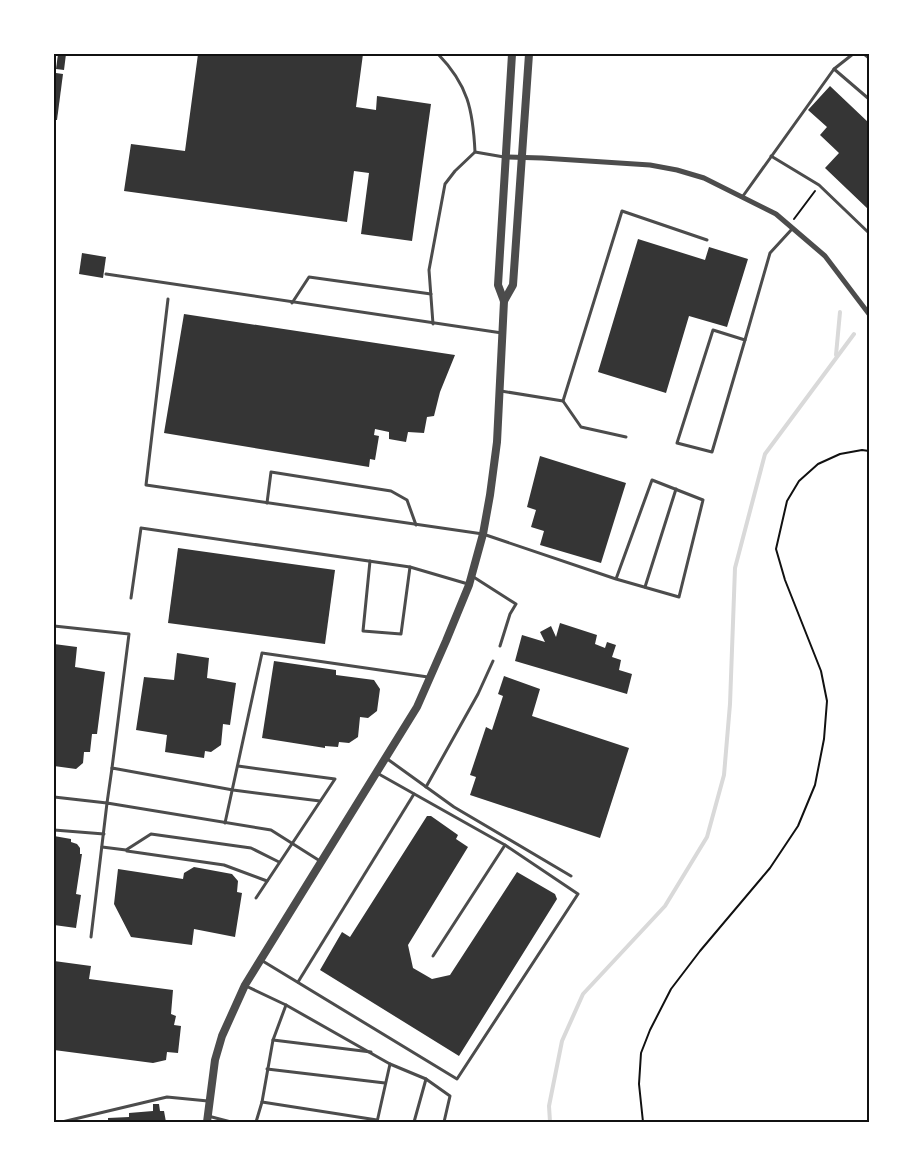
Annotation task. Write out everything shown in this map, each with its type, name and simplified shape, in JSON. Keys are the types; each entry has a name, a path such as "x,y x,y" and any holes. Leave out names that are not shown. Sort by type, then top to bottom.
{"street":[{"path":"207,1119 215,1060 245,985 417,707 469,585 483,534 497,442 504,302 498,286 512,54"},
{"path":"504,302 514,285 529,54"},
{"path":"506,157 650,165 704,178 776,214 790,228 825,256 869,314"}],"lane":[{"path":"433,324 429,270 445,184 455,171 475,152 474,130 468,99 450,66 438,54"},
{"path":"743,196 834,69 853,54"},
{"path":"864,54 869,58"},
{"path":"834,69 869,99"},
{"path":"475,152 506,157"},
{"path":"771,156 819,185 869,233"},
{"path":"562,401 622,211 707,240"},
{"path":"746,340 713,330 677,443 712,452 746,340 770,253 790,228"},
{"path":"106,274 503,334"},
{"path":"292,303 310,277 431,294"},
{"path":"168,299 146,485 483,534 616,579 679,597 703,500 652,480 616,579"},
{"path":"500,391 562,401 581,427 626,437"},
{"path":"266,503 272,472 391,490 407,500 416,525"},
{"path":"645,587 676,489"},
{"path":"131,598 141,528 370,561 410,568 469,585"},
{"path":"370,561 363,631 401,634 410,568"},
{"path":"471,575 516,604 510,614 500,646"},
{"path":"54,626 129,634 91,937"},
{"path":"225,823 262,653 429,677"},
{"path":"426,787 478,694 492,661"},
{"path":"385,758 458,809 571,876"},
{"path":"238,766 335,779 256,898"},
{"path":"112,768 233,790 320,801"},
{"path":"260,960 457,1079 578,894 505,845 377,772"},
{"path":"298,982 414,794"},
{"path":"54,797 108,803 271,830 321,862"},
{"path":"54,830 104,834"},
{"path":"126,850 151,834 251,848 279,862"},
{"path":"433,956 505,845"},
{"path":"102,847 224,864 267,881"},
{"path":"245,985 286,1004 390,1064 426,1079 450,1096 444,1122"},
{"path":"256,1122 262,1102 273,1040 286,1004"},
{"path":"273,1040 373,1053"},
{"path":"262,1102 377,1121 390,1064"},
{"path":"267,1069 385,1083"},
{"path":"414,1122 426,1079"},
{"path":"62,1122 167,1097 209,1101"},
{"path":"207,1119 231,1122"}],"path":[{"path":"790,228 819,185"},
{"path":"643,1122 639,1084 641,1053 650,1030 671,989 700,951 770,868 798,826 815,785 824,739 827,701 821,671 785,580 776,548 787,501 800,481 818,464 840,454 862,450 869,451"}],"building":[{"path":"58,54 66,54 64,70 56,69"},
{"path":"198,54 363,54 356,107 376,110 377,96 431,104 412,241 361,234 369,173 354,171 347,222 124,191 131,144 185,151"},
{"path":"56,73 63,74 57,120 54,120 54,88"},
{"path":"830,86 869,123 869,210 825,168 839,153 820,135 827,127 808,110"},
{"path":"638,239 705,260 709,247 748,259 727,327 689,316 666,393 598,372"},
{"path":"82,253 106,257 103,278 79,274"},
{"path":"184,314 455,355 440,392 434,416 427,417 424,433 408,432 406,442 389,439 389,432 375,429 374,435 379,436 375,460 370,459 369,467 164,433"},
{"path":"540,456 626,483 601,563 540,545 544,531 531,527 536,510 527,507"},
{"path":"178,548 335,570 325,644 168,623"},
{"path":"560,623 597,635 595,644 605,648 607,642 616,645 612,657 621,660 619,670 632,674 627,694 515,661 522,635 545,642 540,632 551,626 556,637"},
{"path":"54,644 77,647 75,667 105,672 97,734 92,734 90,752 84,752 83,763 76,769 54,766"},
{"path":"177,653 209,658 207,678 236,683 230,725 223,724 221,745 211,752 205,751 204,758 165,752 167,735 136,730 144,677 174,680"},
{"path":"274,661 336,670 336,675 374,680 380,689 377,711 368,718 360,717 358,737 349,743 339,742 338,747 325,746 325,748 262,738"},
{"path":"504,676 540,689 532,716 629,748 600,838 470,795 476,777 470,775 486,727 492,730 503,696 498,694"},
{"path":"427,816 431,816 458,835 456,839 468,847 408,945 413,968 432,979 450,975 517,872 555,894 557,899 459,1056 320,970 342,932 350,937"},
{"path":"54,836 71,839 71,842 77,844 80,848 80,854 82,854 76,894 81,895 76,928 54,925"},
{"path":"194,867 232,874 238,881 237,892 242,893 235,937 194,929 192,945 131,937 114,904 118,869 183,879 184,873"},
{"path":"54,961 91,966 89,979 173,990 171,1014 176,1016 174,1025 181,1026 178,1053 167,1052 166,1060 153,1063 54,1050"},
{"path":"153,1104 159,1104 160,1111 164,1111 166,1122 108,1122 108,1118 129,1117 129,1113 153,1111"}],"waterway":[{"path":"836,355 840,312"},
{"path":"550,1122 549,1106 562,1041 583,994 665,906 707,837 724,775 730,704 735,568 765,454 854,334"}]}
